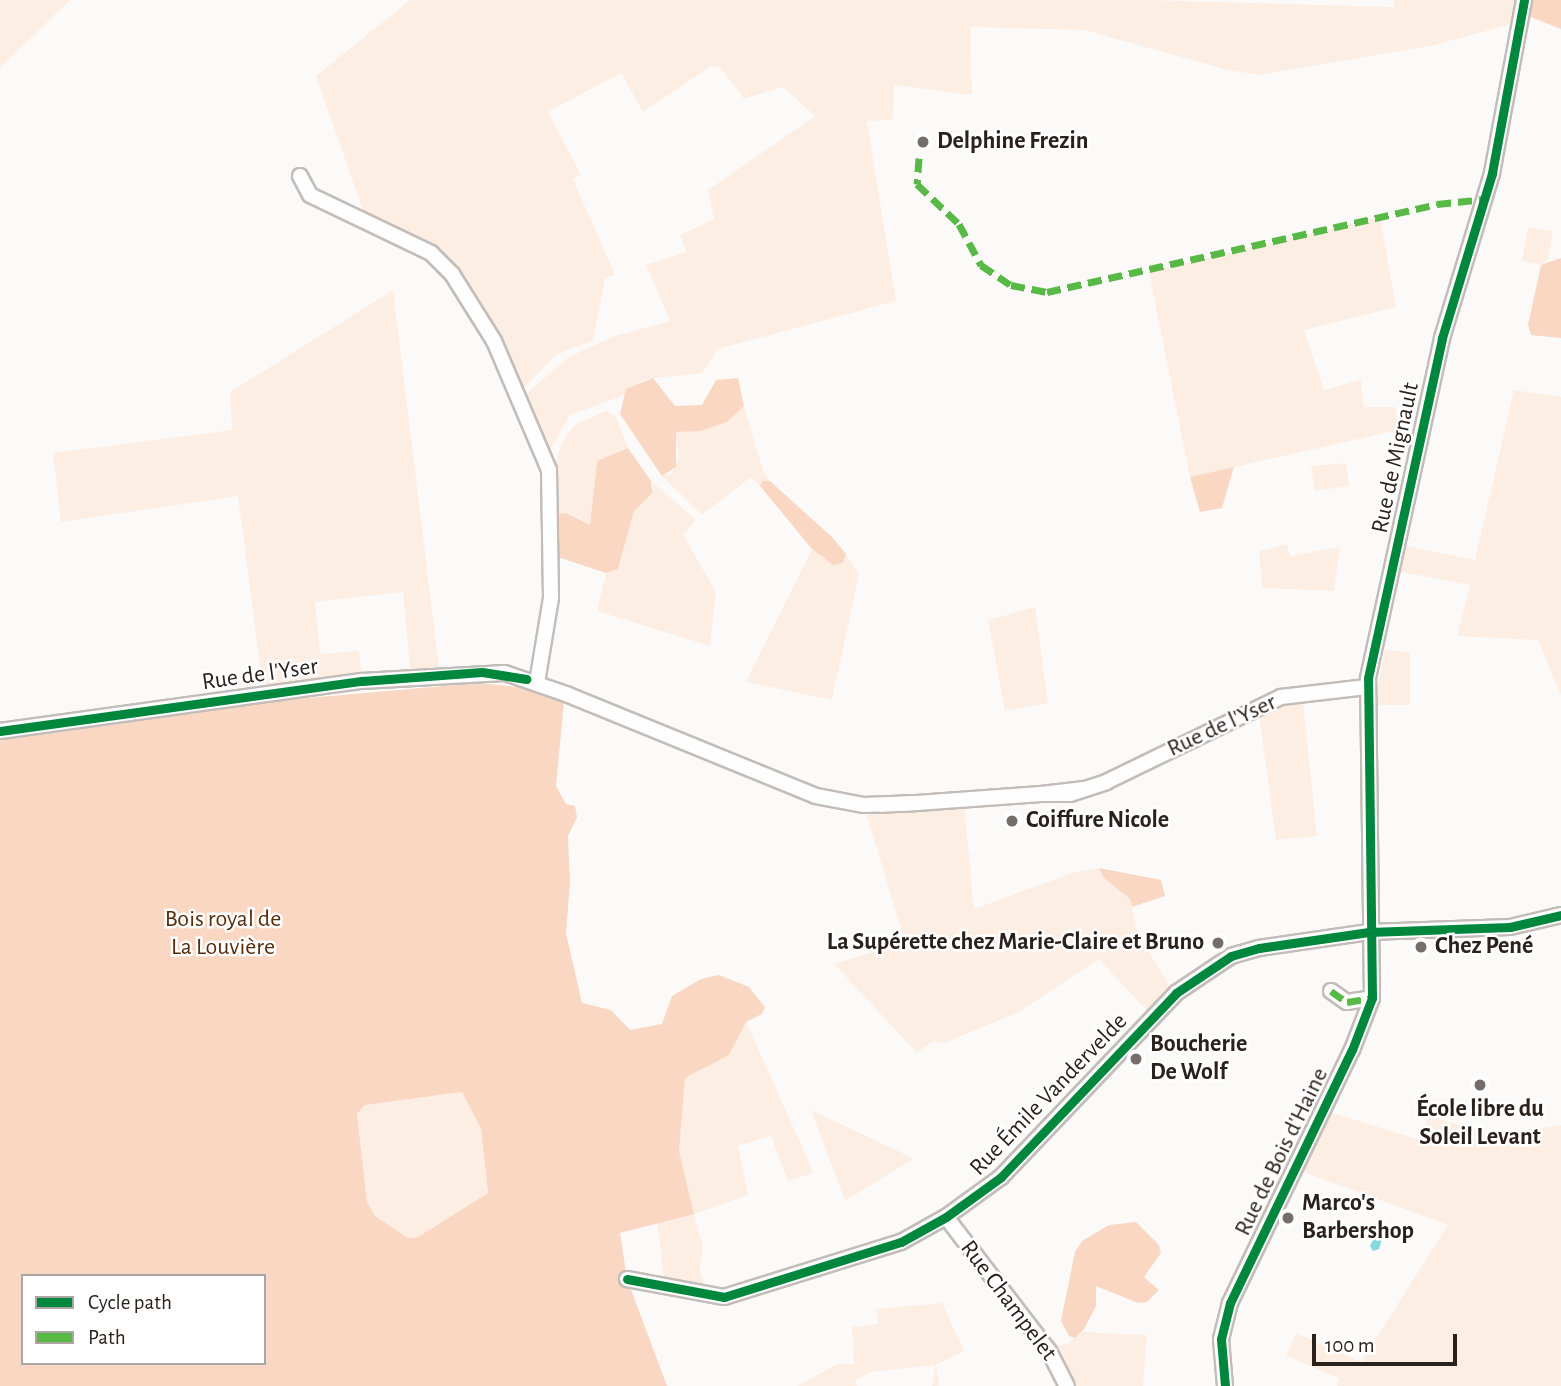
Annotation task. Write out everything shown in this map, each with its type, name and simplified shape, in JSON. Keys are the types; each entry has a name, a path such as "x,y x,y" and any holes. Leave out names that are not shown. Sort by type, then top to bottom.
{"street":[{"name":"Rue de Mignault","path":"1369,932 1366,687 1441,338 1492,173 1524,0"},
{"path":"300,176 310,195 431,253 452,274 494,341 549,470 551,597 537,683"},
{"name":"Rue de l'Yser","path":"0,732 362,681 482,672 537,683 816,796 881,805 1084,789 1281,697 1366,687"},
{"name":"Rue Émile Vandervelde","path":"627,1279 709,1297 730,1296 874,1254 946,1217 1013,1166 1158,1012 1205,971 1259,947 1369,932 1510,927 1561,915"},
{"name":"Rue de Bois d'Haine","path":"1225,1386 1221,1339 1230,1303 1352,1050 1372,998 1369,932"},
{"path":"1331,991 1347,1002 1372,998"},
{"name":"Rue Champelet","path":"946,1217 1049,1351 1067,1386"}],"shaded area":[{"path":"0,0 70,0 0,68"},
{"path":"410,0 1147,0 1394,7 1394,0 1524,0 1519,22 1435,45 1260,75 1228,70 1084,30 970,27 972,95 894,85 893,120 867,121 896,301 718,349 702,373 645,379 622,396 570,415 546,456 524,406 527,393 569,357 612,337 670,321 646,265 686,252 680,235 714,219 708,190 815,116 783,87 744,99 721,68 711,66 643,112 621,73 548,112 581,175 573,179 615,275 605,279 593,341 557,354 519,393 454,270 365,216 316,76"},
{"path":"1380,217 1396,307 1304,330 1324,390 1361,380 1364,407 1396,407 1398,430 1190,477 1149,272"},
{"path":"1528,227 1553,231 1548,259 1541,265 1522,261"},
{"path":"393,290 440,675 411,678 403,592 315,602 320,654 359,651 362,681 263,690 238,496 61,522 53,453 232,430 230,392"},
{"path":"1514,390 1561,397 1561,695 1538,640 1457,636 1470,585 1396,571 1401,545 1475,560"},
{"path":"744,406 764,474 770,481 760,486 751,477 702,515 662,476 671,474 679,458 676,432"},
{"path":"606,411 616,416 628,448 597,461 590,525 566,513 558,514 553,471 562,442 575,425"},
{"path":"1346,463 1349,486 1315,491 1311,466"},
{"path":"651,481 696,520 683,535 716,592 710,646 597,611 606,573 618,569 634,511 653,487"},
{"path":"1287,544 1290,556 1340,547 1334,591 1262,588 1259,551"},
{"path":"812,549 834,565 845,560 846,554 859,575 832,700 746,682"},
{"path":"1035,607 1048,703 1005,711 988,620"},
{"path":"1385,650 1410,652 1410,705 1374,705"},
{"path":"1302,694 1317,836 1276,840 1258,707"},
{"path":"964,806 974,909 1072,873 1099,868 1104,878 1130,899 1138,934 1173,992 1150,1014 1099,959 1019,1012 944,1043 933,1041 917,1053 834,964 905,942 865,809"},
{"path":"746,1022 814,1173 788,1181 771,1136 738,1146 748,1195 694,1214 703,1245 700,1271 709,1297 665,1287 657,1223 694,1213 679,1151 685,1078 729,1055"},
{"path":"462,1092 481,1129 488,1193 418,1237 408,1238 375,1216 367,1202 357,1114 365,1105"},
{"path":"811,1110 913,1158 913,1159 845,1201"},
{"path":"1323,1110 1420,1140 1428,1115 1494,1136 1561,1125 1561,1386 1337,1386 1339,1378 1286,1356 1296,1333 1361,1362 1448,1225 1295,1169"},
{"path":"942,1303 964,1351 936,1365 939,1386 932,1386 935,1365 870,1372 856,1380 857,1386 797,1386 837,1364 854,1364 852,1327 878,1324 876,1309"},
{"path":"1082,1332 1147,1335 1143,1386 1067,1386 1046,1348 1067,1344"}],"green space":[{"path":"1524,0 1561,0 1561,29 1521,13"},
{"path":"1561,258 1561,338 1531,335 1528,325 1541,265"},
{"path":"653,378 675,406 702,405 716,380 738,378 744,406 727,422 700,431 676,432 676,467 662,476 620,414 626,389"},
{"path":"628,448 651,481 652,493 634,511 618,569 606,573 558,557 558,514 566,513 590,525 597,461"},
{"path":"1234,467 1222,508 1200,512 1190,477"},
{"path":"762,481 770,481 832,537 846,554 843,563 833,565 812,549 760,486"},
{"name":"Bois royal de La Louvière","path":"478,683 519,687 564,702 556,786 566,804 575,806 577,817 568,836 570,883 566,933 582,1003 611,1010 630,1030 662,1024 672,996 701,979 719,975 749,987 765,1007 762,1014 746,1022 729,1055 685,1078 679,1151 694,1214 620,1233 627,1279 667,1386 0,1386 0,740 263,702","holes":["462,1092 481,1129 488,1193 418,1237 408,1238 375,1216 367,1202 357,1114 365,1105"]},
{"path":"1099,868 1161,880 1165,896 1132,907 1130,899 1104,878"},
{"path":"1136,1222 1159,1245 1161,1253 1144,1277 1159,1290 1147,1302 1138,1303 1096,1286 1096,1306 1084,1329 1075,1338 1069,1336 1061,1321 1075,1252 1082,1241 1109,1225"}],"water":[{"path":"1385,1230 1379,1249 1373,1251 1370,1246 1377,1231"}],"marked path":[{"path":"919,158 917,184 959,224 981,265 1011,285 1047,292 1437,204 1485,199"},
{"path":"1331,991 1347,1002 1372,998"}],"cycle path":[{"path":"1225,1386 1221,1339 1230,1303 1352,1050 1372,998 1368,678 1442,338 1492,173 1524,0"},
{"path":"0,731 362,681 482,672 526,679"},
{"path":"627,1279 724,1297 901,1242 946,1217 1001,1177 1176,993 1231,956 1259,948 1369,932 1510,927 1561,915"}],"place":[{"name":"Delphine Frezin","path":"923,142"},
{"name":"Coiffure Nicole","path":"1012,821"},
{"name":"La Supérette chez Marie-Claire et Bruno","path":"1218,943"},
{"name":"Chez Pené","path":"1421,947"},
{"name":"Boucherie De Wolf","path":"1136,1059"},
{"name":"École libre du Soleil Levant","path":"1480,1085"},
{"name":"Marco's Barbershop","path":"1288,1218"}]}
